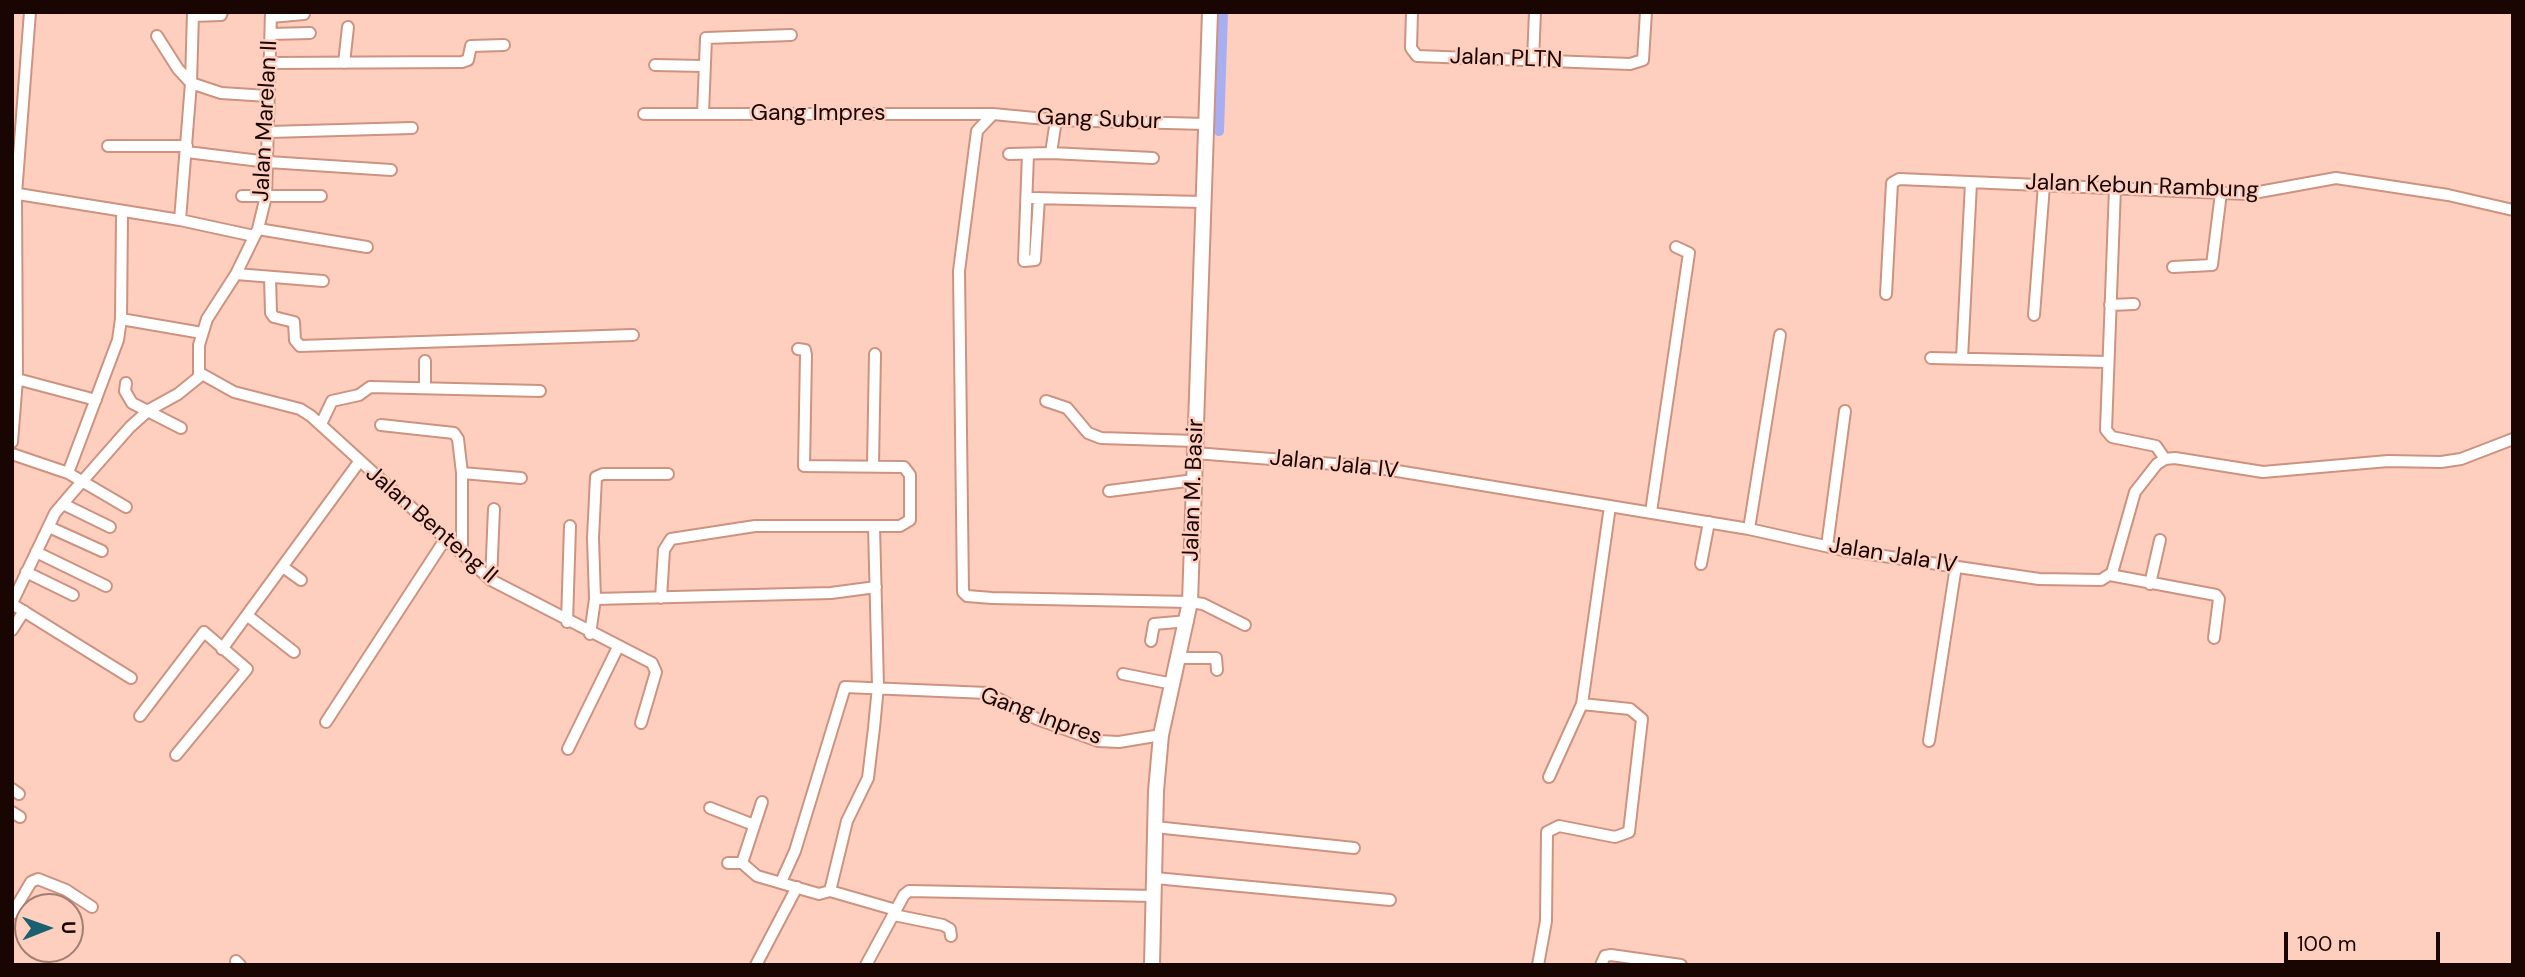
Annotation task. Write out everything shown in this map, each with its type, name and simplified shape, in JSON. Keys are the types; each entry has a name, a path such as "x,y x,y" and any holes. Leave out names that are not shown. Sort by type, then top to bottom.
{"main road":[{"name":"Jalan M. Basir","path":"1152,965 1155,827 1161,735 1191,601 1210,12"}],"street":[{"path":"12,442 17,379 14,194 30,12"},
{"path":"180,220 187,149 193,14 221,15 222,12"},
{"name":"Jalan PLTN","path":"1412,12 1411,48 1417,56 1642,62 1646,12"},
{"path":"1533,61 1535,12"},
{"path":"271,15 303,15"},
{"name":"Jalan Marelan II","path":"200,373 202,333 212,310 236,274 256,233 266,196 271,15"},
{"path":"344,63 348,27"},
{"path":"271,34 310,33"},
{"path":"157,36 178,69 191,83 221,93 268,96"},
{"path":"703,114 704,44 708,36 791,36"},
{"path":"270,63 466,61 471,46 504,45"},
{"path":"655,65 703,66"},
{"name":"Gang Impres","path":"644,114 993,114"},
{"path":"993,114 977,131 959,271 963,592 992,598 1191,601 1203,604 1245,625"},
{"name":"Gang Subur","path":"993,114 1056,120 1205,124"},
{"path":"1051,153 1056,120"},
{"path":"269,132 412,128"},
{"path":"108,146 187,149 268,162 391,170"},
{"path":"1009,155 1051,153 1153,158"},
{"path":"1028,154 1022,260 1032,262 1039,198"},
{"name":"Jalan Kebun Rambung","path":"1886,294 1894,180 2259,193 2336,178 2448,195 2513,210"},
{"path":"1962,358 1971,183"},
{"path":"2034,315 2044,185"},
{"path":"2115,188 2106,430 2112,437 2156,446 2165,459"},
{"path":"2174,267 2212,265 2221,193"},
{"path":"14,194 256,233 367,247"},
{"path":"242,196 321,196"},
{"path":"1025,198 1202,202"},
{"path":"68,473 118,341 121,319 122,216"},
{"path":"1651,512 1689,253 1676,247"},
{"path":"236,274 323,281"},
{"path":"270,277 271,313 276,318 294,322 295,340 300,346 633,335"},
{"path":"2110,304 2134,304"},
{"path":"121,319 202,333"},
{"path":"1749,529 1780,335"},
{"path":"661,598 664,550 671,539 755,526 900,526 911,516 909,472 900,466 804,466 806,355 804,350 798,349"},
{"path":"873,465 875,354"},
{"path":"1931,358 2108,362"},
{"path":"425,361 425,388"},
{"path":"131,678 12,603 63,504 130,427 149,410 189,387 200,373"},
{"name":"Jalan Benteng II","path":"200,373 234,392 299,409 321,424 357,464 446,538 491,580 655,666 641,723"},
{"path":"17,379 96,400"},
{"path":"126,383 129,400 181,428"},
{"path":"321,424 335,399 359,395 370,387 540,391"},
{"name":"Jalan Jala IV","path":"1046,401 1067,408 1088,433 1101,438 1373,467 1709,522 1827,546 2039,579 2101,580 2110,575"},
{"path":"1827,546 1845,411"},
{"path":"381,425 454,433 458,439 462,473 462,553"},
{"path":"2214,638 2218,597 2110,575 2134,492 2157,464 2165,459 2175,458 2263,472 2388,461 2441,462 2461,459 2513,439"},
{"path":"12,454 68,473 126,507"},
{"path":"222,649 357,464"},
{"path":"462,473 520,478"},
{"path":"590,634 595,599 593,538 596,477 603,474 667,474"},
{"path":"1109,491 1194,480"},
{"path":"63,504 110,527"},
{"path":"1549,777 1582,704 1610,506"},
{"path":"491,580 494,509"},
{"path":"1700,564 1709,522"},
{"path":"567,622 569,526"},
{"path":"830,891 847,821 868,778 878,686 874,526"},
{"path":"49,527 102,551"},
{"path":"326,722 446,538"},
{"path":"2150,584 2160,540"},
{"path":"36,552 106,586"},
{"path":"1929,741 1956,566"},
{"path":"283,567 302,580"},
{"path":"26,572 74,594"},
{"path":"595,599 831,593 876,587"},
{"path":"12,630 24,611"},
{"path":"248,616 294,652"},
{"path":"1151,641 1154,624 1188,621"},
{"path":"140,716 204,632 247,669 176,755"},
{"path":"568,749 618,647"},
{"path":"1180,658 1216,658 1217,670"},
{"path":"1123,674 1173,684"},
{"name":"Gang Inpres","path":"781,882 795,851 842,692 850,686 987,692 1037,719 1098,741 1119,742 1161,735"},
{"path":"1538,965 1545,921 1546,832 1559,826 1615,837 1629,832 1642,719 1630,709 1582,704"},
{"path":"742,863 762,802"},
{"path":"710,808 754,825"},
{"path":"1155,827 1354,848"},
{"path":"728,863 742,863 757,876 819,894 830,891 943,925 950,929 951,936"},
{"path":"1155,878 1390,900"},
{"path":"12,914 31,882 38,879 66,890 92,907"},
{"path":"756,965 797,887"},
{"path":"866,965 909,891 1154,896"},
{"path":"1601,965 1605,956 1611,955 1681,965"}],"waterway":[{"path":"1219,131 1223,12"}]}
